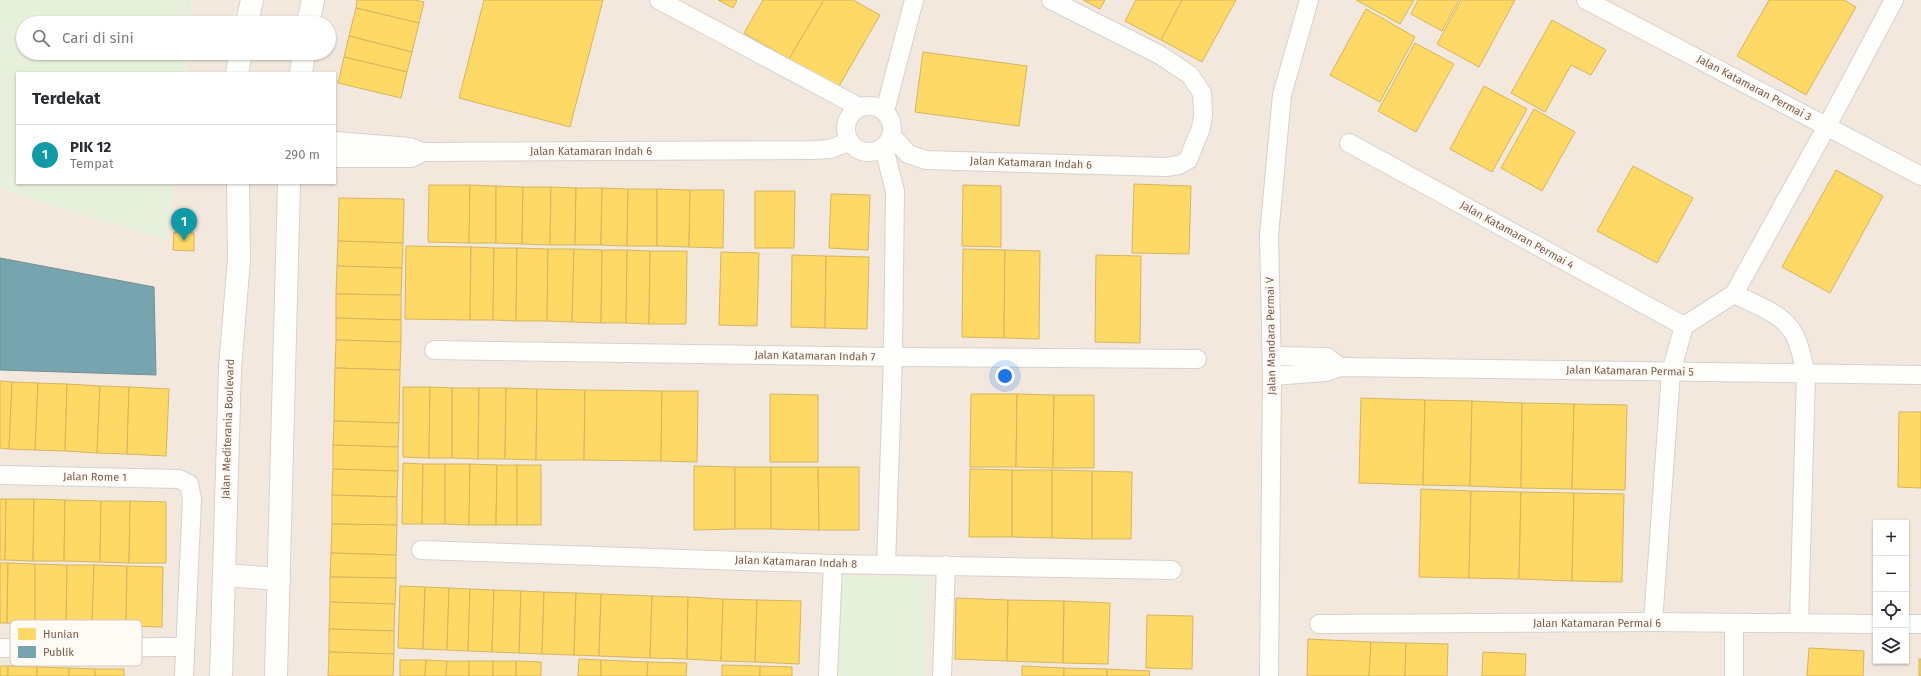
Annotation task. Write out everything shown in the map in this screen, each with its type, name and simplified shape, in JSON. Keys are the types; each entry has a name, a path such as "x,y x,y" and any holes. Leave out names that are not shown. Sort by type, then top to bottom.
{"street":[{"path":"249,16 252,0"},
{"path":"310,16 313,0"},
{"path":"659,0 859,107 872,106 885,111 892,123 888,142 895,191 893,357 886,564"},
{"path":"885,111 914,0"},
{"name":"Jalan Katamaran Indah 6","path":"888,142 908,154 926,160 1166,167 1179,165 1188,160 1193,151 1201,128 1203,115 1202,94 1190,75 1160,56 1051,0"},
{"name":"Jalan Mandara Permai V","path":"1268,676 1272,376 1269,235 1282,95 1309,0"},
{"name":"Jalan Katamaran Permai 3","path":"1586,0 1921,176"},
{"path":"1653,622 1670,372 1684,326 1734,294 1827,126 1894,0"},
{"path":"237,72 240,60"},
{"path":"301,72 303,60"},
{"path":"859,107 848,116 844,129 848,142 858,151 872,153 888,142"},
{"path":"336,141 410,147 423,152"},
{"name":"Jalan Katamaran Indah 6","path":"336,158 411,158 423,152 814,150 830,149 848,142"},
{"name":"Jalan Katamaran Permai 4","path":"1349,143 1684,326"},
{"name":"Jalan Mediterania Boulevard","path":"221,676 230,368 239,259 238,184"},
{"path":"276,676 289,184"},
{"path":"1734,294 1779,318 1789,326 1796,336 1806,375 1799,623"},
{"name":"Jalan Katamaran Indah 7","path":"434,350 893,357 1197,359"},
{"path":"1272,356 1327,357 1340,367"},
{"name":"Jalan Katamaran Permai 5","path":"1272,376 1326,372 1340,367 1921,376"},
{"name":"Jalan Rome 1","path":"0,475 179,479 189,484 192,491 192,499 184,648"},
{"name":"Jalan Katamaran Indah 8","path":"421,550 833,564 1172,570"},
{"path":"828,676 833,564"},
{"path":"942,676 946,565"},
{"path":"224,575 279,579"},
{"name":"Jalan Katamaran Permai 6","path":"1318,624 1653,622 1873,624"},
{"path":"1734,623 1734,676"},
{"path":"1909,624 1921,624"},
{"path":"142,648 184,648 184,676"}],"shaded area":[{"path":"192,0 1921,0 1921,676 0,676 0,189 168,241 174,184 336,184 336,72 185,72 186,60 336,60 336,16 191,16"}],"green space":[{"path":"0,0 192,0 191,16 16,16 16,60 186,60 185,72 16,72 16,184 174,184 168,241 0,189"},
{"path":"831,575 927,577 925,676 829,676"}],"building: Hunian":[{"path":"357,0 414,0 424,2 419,23 356,8"},
{"path":"484,0 603,0 570,127 459,98"},
{"path":"718,0 737,0 733,8"},
{"path":"763,0 824,0 789,59 744,33"},
{"path":"824,0 853,0 880,15 838,88 789,59"},
{"path":"1083,0 1105,0 1100,9"},
{"path":"1136,0 1182,0 1161,40 1125,21"},
{"path":"1182,0 1236,0 1202,62 1161,40"},
{"path":"1356,0 1414,0 1400,24"},
{"path":"1418,0 1459,0 1442,31 1411,14"},
{"path":"1461,0 1515,0 1479,67 1437,44"},
{"path":"1769,0 1844,0 1856,7 1806,95 1737,56"},
{"path":"356,8 419,23 412,52 349,36"},
{"path":"1366,9 1415,37 1380,102 1330,75"},
{"path":"1552,20 1606,50 1591,75 1571,65 1545,112 1511,93"},
{"path":"349,36 412,52 407,72 344,57"},
{"path":"1415,43 1454,64 1416,132 1378,111"},
{"path":"923,52 1027,66 1019,126 915,112"},
{"path":"344,57 407,72 401,98 338,83"},
{"path":"1484,86 1527,109 1492,172 1450,149"},
{"path":"1534,109 1575,132 1542,191 1501,168"},
{"path":"1633,166 1693,198 1657,263 1597,231"},
{"path":"1836,170 1883,196 1830,293 1782,267"},
{"path":"1134,184 1191,186 1189,254 1132,253"},
{"path":"429,185 470,185 469,243 428,242"},
{"path":"470,185 496,186 496,243 469,243"},
{"path":"963,185 1001,186 1001,247 962,246"},
{"path":"496,186 523,187 522,244 496,243"},
{"path":"523,187 551,187 550,245 522,244"},
{"path":"551,187 576,188 575,245 550,245"},
{"path":"576,188 602,188 601,245 575,245"},
{"path":"602,188 628,189 627,246 601,245"},
{"path":"628,189 657,189 657,246 627,246"},
{"path":"657,189 690,190 689,247 657,246"},
{"path":"690,190 724,190 723,248 689,247"},
{"path":"755,191 795,191 794,248 755,248"},
{"path":"831,194 870,195 868,250 829,248"},
{"path":"339,198 404,199 403,243 338,241"},
{"path":"174,232 194,233 194,251 173,250"},
{"path":"338,241 403,243 402,268 337,266"},
{"path":"406,246 471,247 470,320 405,319"},
{"path":"471,247 494,248 493,320 470,320"},
{"path":"494,248 517,248 516,321 493,320"},
{"path":"517,248 548,249 547,321 516,321"},
{"path":"548,249 574,249 572,322 547,321"},
{"path":"574,249 602,250 601,323 572,322"},
{"path":"963,249 1005,250 1004,338 962,337"},
{"path":"602,250 627,250 626,323 601,323"},
{"path":"627,250 650,251 649,324 626,323"},
{"path":"1005,250 1040,251 1039,339 1004,338"},
{"path":"650,251 687,251 686,324 649,324"},
{"path":"721,252 759,253 757,326 719,325"},
{"path":"792,255 826,256 825,328 791,327"},
{"path":"1096,255 1141,256 1140,343 1095,342"},
{"path":"826,256 869,257 867,329 825,328"},
{"path":"337,266 402,268 401,295 336,294"},
{"path":"336,294 401,295 401,320 336,318"},
{"path":"336,318 401,320 401,342 336,340"},
{"path":"336,340 401,342 400,370 335,368"},
{"path":"335,368 400,370 399,423 334,421"},
{"path":"0,381 12,382 9,449 0,448"},
{"path":"12,382 38,383 35,450 9,449"},
{"path":"38,383 67,384 65,451 35,450"},
{"path":"67,384 100,386 97,453 65,451"},
{"path":"100,386 129,387 127,454 97,453"},
{"path":"129,387 169,389 166,456 127,454"},
{"path":"403,387 430,387 429,458 403,457"},
{"path":"430,387 452,388 452,458 429,458"},
{"path":"452,388 479,388 478,459 452,458"},
{"path":"479,388 506,388 505,459 478,459"},
{"path":"506,388 537,389 536,460 505,459"},
{"path":"537,389 585,390 584,460 536,460"},
{"path":"585,390 662,391 661,461 584,460"},
{"path":"662,391 698,391 697,462 661,461"},
{"path":"770,394 818,395 818,462 770,462"},
{"path":"971,394 1017,394 1016,467 970,467"},
{"path":"1017,394 1054,395 1053,468 1016,467"},
{"path":"1054,395 1094,395 1094,468 1053,468"},
{"path":"1361,398 1425,400 1423,485 1359,483"},
{"path":"1425,400 1472,401 1470,486 1423,485"},
{"path":"1472,401 1522,403 1521,488 1470,486"},
{"path":"1522,403 1574,404 1572,489 1521,488"},
{"path":"1574,404 1627,405 1625,490 1572,489"},
{"path":"1899,412 1921,412 1921,488 1898,487"},
{"path":"334,421 399,423 398,447 333,445"},
{"path":"333,445 398,447 398,471 333,469"},
{"path":"403,463 423,464 422,524 402,524"},
{"path":"423,464 445,464 445,524 422,524"},
{"path":"445,464 470,464 469,525 445,524"},
{"path":"470,464 497,465 496,525 469,525"},
{"path":"497,465 517,465 517,525 496,525"},
{"path":"517,465 541,465 541,525 517,525"},
{"path":"694,466 735,467 735,529 694,530"},
{"path":"735,467 771,467 771,529 735,529"},
{"path":"771,467 818,467 819,530 771,529"},
{"path":"818,467 859,467 859,530 819,530"},
{"path":"333,469 398,471 397,497 332,495"},
{"path":"970,469 1012,470 1012,537 969,537"},
{"path":"1012,470 1052,470 1052,538 1012,537"},
{"path":"1052,470 1092,471 1092,539 1052,538"},
{"path":"1092,471 1132,472 1131,539 1092,539"},
{"path":"1421,489 1471,491 1469,578 1419,577"},
{"path":"1471,491 1521,492 1519,579 1469,578"},
{"path":"1521,492 1574,493 1572,581 1519,579"},
{"path":"1574,493 1624,494 1622,582 1572,581"},
{"path":"332,495 397,497 397,525 332,524"},
{"path":"0,499 6,499 5,560 0,560"},
{"path":"6,499 34,499 33,561 5,560"},
{"path":"34,499 65,500 64,561 33,561"},
{"path":"65,500 101,501 100,562 64,561"},
{"path":"101,501 130,501 129,563 100,562"},
{"path":"130,501 166,502 166,563 129,563"},
{"path":"332,524 397,525 396,555 331,553"},
{"path":"331,553 396,555 396,578 330,577"},
{"path":"0,563 8,563 7,623 0,623"},
{"path":"8,563 35,564 35,620 10,620 10,623 7,623"},
{"path":"35,564 67,565 66,620 35,620"},
{"path":"67,565 94,565 92,620 66,620"},
{"path":"94,565 127,566 126,620 92,620"},
{"path":"127,566 163,567 162,627 142,626 142,620 126,620"},
{"path":"330,577 396,578 395,604 330,602"},
{"path":"400,586 425,587 423,649 398,648"},
{"path":"425,587 449,588 447,650 423,649"},
{"path":"449,588 470,589 468,651 447,650"},
{"path":"470,589 494,590 492,652 468,651"},
{"path":"494,590 521,591 519,653 492,652"},
{"path":"521,591 544,592 542,654 519,653"},
{"path":"544,592 576,593 574,655 542,654"},
{"path":"576,593 601,594 599,656 574,655"},
{"path":"601,594 652,596 650,658 599,656"},
{"path":"652,596 688,597 687,659 650,658"},
{"path":"688,597 723,599 721,661 687,659"},
{"path":"956,598 1008,600 1007,661 955,659"},
{"path":"723,599 757,600 755,662 721,661"},
{"path":"757,600 801,601 799,664 755,662"},
{"path":"1008,600 1064,601 1063,663 1007,661"},
{"path":"1064,601 1110,603 1108,664 1063,663"},
{"path":"330,602 395,604 394,631 329,629"},
{"path":"1147,615 1193,616 1192,669 1146,668"},
{"path":"329,629 394,631 394,654 329,652"},
{"path":"1308,639 1371,642 1369,676 1307,676"},
{"path":"1371,642 1406,643 1405,676 1369,676"},
{"path":"1406,643 1448,644 1447,676 1405,676"},
{"path":"1809,648 1864,651 1863,676 1807,676"},
{"path":"329,652 394,654 393,676 328,676"},
{"path":"1483,652 1526,654 1525,676 1482,676"},
{"path":"579,659 601,660 601,676 578,676"},
{"path":"1919,659 1921,659 1921,676 1919,676"},
{"path":"400,660 426,660 425,676 400,676"},
{"path":"426,660 447,661 446,676 425,676"},
{"path":"601,660 648,662 647,676 601,676"},
{"path":"447,661 469,661 469,676 446,676"},
{"path":"469,661 493,661 493,676 469,676"},
{"path":"493,661 516,661 516,676 493,676"},
{"path":"516,661 541,662 541,676 516,676"},
{"path":"648,662 687,663 686,676 647,676"},
{"path":"722,665 760,666 760,676 722,676"},
{"path":"0,666 8,666 8,676 0,676"},
{"path":"8,666 37,667 37,676 8,676"},
{"path":"760,666 792,667 792,676 760,676"},
{"path":"1022,666 1064,668 1064,676 1022,676"},
{"path":"37,667 69,668 69,676 37,676"},
{"path":"69,668 95,669 95,676 69,676"},
{"path":"1064,668 1107,669 1107,676 1064,676"},
{"path":"95,669 124,669 124,676 95,676"},
{"path":"1107,669 1150,671 1149,676 1107,676"}],"building: Publik":[{"path":"0,258 154,287 156,375 0,370"}],"place":[{"name":"PIK 12","path":"184,241"}]}
